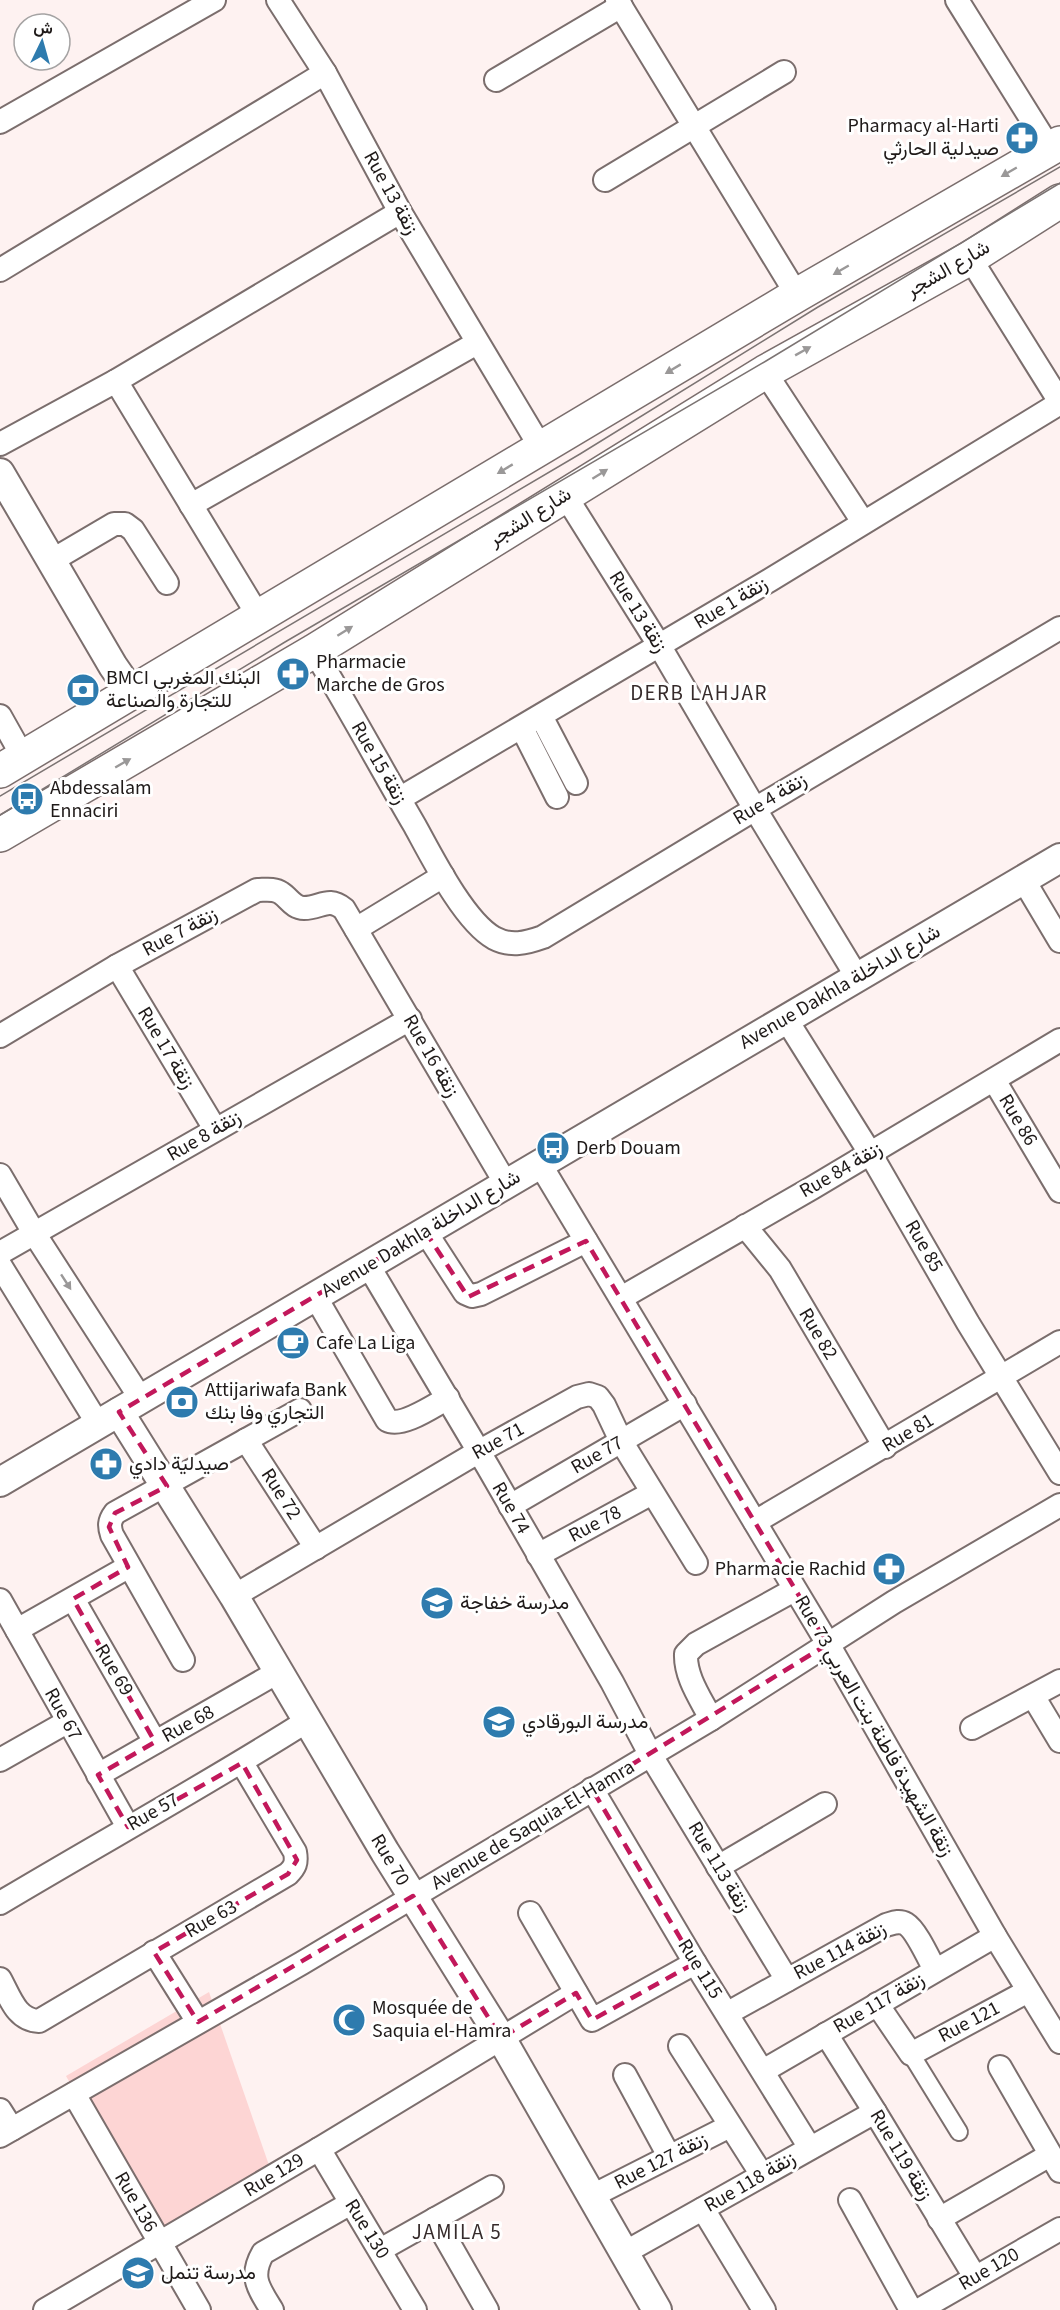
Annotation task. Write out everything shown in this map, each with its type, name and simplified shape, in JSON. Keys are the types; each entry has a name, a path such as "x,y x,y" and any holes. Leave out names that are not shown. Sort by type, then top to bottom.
{"main road":[{"path":"12,764 796,295 1055,146"},
{"name":"شارع الشجر","path":"0,835 314,651 765,372 970,258 1060,201"}],"street":[{"path":"0,122 214,0"},
{"name":"Rue 13 زنقة","path":"278,0 325,73 400,212 541,448"},
{"path":"957,0 1055,146"},
{"path":"496,80 619,3 796,295"},
{"path":"605,180 784,72"},
{"path":"0,270 325,73"},
{"path":"0,444 116,381 400,212"},
{"name":"Rue 1 زنقة","path":"399,799 660,645 1060,402 970,258"},
{"path":"190,505 477,343"},
{"path":"765,372 863,522"},
{"path":"116,381 259,617"},
{"path":"0,473 113,666 131,692"},
{"name":"Rue 13 زنقة","path":"565,495 660,645 754,809 857,977"},
{"path":"51,561 114,524 125,525 133,530 167,584"},
{"name":"Rue 4 زنقة","path":"478,926 494,938 510,944 526,943 543,937 1060,628"},
{"name":"Rue 15 زنقة","path":"314,651 443,876 478,926"},
{"path":"0,716 12,764"},
{"path":"531,722 576,783"},
{"path":"531,722 557,796"},
{"name":"Avenue Dakhla شارع الداخلة","path":"0,1482 1060,858"},
{"path":"356,929 443,876"},
{"path":"1023,879 1060,941"},
{"name":"Rue 7 زنقة","path":"0,1036 117,966 258,890 270,889 281,893 297,907 338,903 356,929"},
{"name":"Rue 16 زنقة","path":"356,929 506,1184"},
{"name":"Rue 17 زنقة","path":"117,966 215,1129"},
{"name":"Rue 85","path":"786,1019 870,1153 968,1323 1060,1473"},
{"name":"Rue 8 زنقة","path":"0,1253 410,1020"},
{"name":"Rue 84 زنقة","path":"621,1298 1060,1040"},
{"name":"Rue 86","path":"994,1080 1060,1191"},
{"name":"Rue 73 زنقة الشهيدة فاطنة بنت العربي","path":"540,1164 828,1644 995,1936 1060,2042"},
{"path":"0,1175 34,1233 119,1412"},
{"name":"Rue 82","path":"745,1226 780,1269 885,1447"},
{"path":"425,1231 465,1293 472,1296 481,1294 586,1241"},
{"path":"0,1265 119,1412"},
{"name":"Rue 74","path":"368,1265 448,1398 612,1682 650,1754"},
{"path":"315,1296 387,1420 393,1423 402,1422 448,1398"},
{"name":"Rue 81","path":"755,1522 1060,1342"},
{"name":"Rue 71","path":"234,1596 478,1452 577,1397 588,1394 598,1397 604,1405 621,1441 696,1563"},
{"name":"Rue 77","path":"510,1506 685,1404"},
{"path":"183,1660 128,1567 109,1527 110,1519 115,1513 300,1410"},
{"name":"Rue 70","path":"119,1412 234,1596 412,1897 501,2038 657,2310"},
{"name":"Rue 72","path":"246,1440 316,1548"},
{"name":"Rue 78","path":"538,1555 652,1494"},
{"name":"Avenue de Saquia-El-Hamra","path":"4,2125 74,2094 302,1963 711,1719 894,1602 1060,1505"},
{"path":"17,1630 128,1567"},
{"path":"711,1719 686,1665 686,1654 696,1644 794,1590"},
{"name":"Rue 69","path":"73,1599 155,1742"},
{"name":"Rue 67","path":"0,1600 128,1827"},
{"name":"Rue 68","path":"98,1775 278,1672"},
{"path":"972,1728 1060,1681"},
{"path":"1033,1696 1060,1741"},
{"name":"Rue 57","path":"0,1903 242,1762 306,1721"},
{"path":"0,1760 67,1722"},
{"name":"Rue 113 زنقة","path":"650,1754 787,1980"},
{"name":"Rue 63","path":"0,1979 22,2017 30,2021 39,2021 288,1874 295,1867 297,1860 295,1852 242,1762"},
{"name":"Rue 115","path":"592,1789 695,1963 810,2148"},
{"path":"718,1867 825,1804"},
{"path":"530,1913 592,2020 695,1963"},
{"name":"Rue 114 زنقة","path":"728,2013 886,1925 897,1922 905,1924 911,1930 935,1970"},
{"name":"Rue 117 زنقة","path":"764,2071 995,1936"},
{"path":"154,1953 198,2022"},
{"name":"Rue 121","path":"911,2054 1028,1991"},
{"name":"Rue 129","path":"45,2310 319,2149 576,1993"},
{"path":"877,2004 959,2132"},
{"name":"Rue 119 زنقة","path":"826,2034 975,2277"},
{"path":"680,2046 762,2175"},
{"path":"939,2219 1055,2163 1000,2067"},
{"path":"625,2075 669,2156"},
{"name":"Rue 136","path":"74,2094 199,2310"},
{"name":"Rue 118 زنقة","path":"624,2253 875,2112"},
{"name":"Rue 127 زنقة","path":"592,2196 730,2126"},
{"name":"Rue 130","path":"319,2149 415,2310"},
{"path":"380,2250 492,2187"},
{"path":"850,2200 912,2310"},
{"path":"272,2310 259,2290 255,2276 256,2265 262,2253 351,2204"},
{"path":"703,2210 764,2310"},
{"path":"435,2219 486,2310"},
{"name":"Rue 120","path":"919,2310 1060,2229"}],"highlighted area":[{"path":"425,1231 468,1297 586,1241 828,1644 592,1789 695,1963 592,2020 576,1993 501,2038 413,1896 198,2022 154,1952 288,1874 297,1860 242,1763 128,1827 98,1775 155,1742 73,1599 128,1567 109,1527 115,1513 167,1486 119,1412"}],"shaded area":[{"path":"209,1992 271,2171 158,2237 66,2076"}],"tram line":[{"path":"0,796 580,454 818,307 1060,167"},
{"path":"0,815 285,642 766,361 1060,183"}],"place":[{"name":"Pharmacy al-Harti صيدلية الحارثي","path":"1022,138"},
{"name":"Pharmacie Marche de Gros","path":"293,674"},
{"name":"BMCI البنك المغربي للتجارة والصناعة","path":"83,690"},
{"name":"Abdessalam Ennaciri","path":"27,799"},
{"name":"Derb Douam","path":"553,1148"},
{"name":"Cafe La Liga","path":"293,1343"},
{"name":"Attijariwafa Bank التجاري وفا بنك","path":"182,1402"},
{"name":"صيدلية دادي","path":"106,1464"},
{"name":"Pharmacie Rachid","path":"889,1569"},
{"name":"مدرسة خفاجة","path":"437,1603"},
{"name":"مدرسة البورقادي","path":"499,1722"},
{"name":"Mosquée de Saquia el-Hamra","path":"349,2020"},
{"name":"مدرسة تنمل","path":"138,2273"}],"district":[{"name":"DERB LAHJAR","path":"699,693"},
{"name":"JAMILA 5","path":"457,2232"}]}
